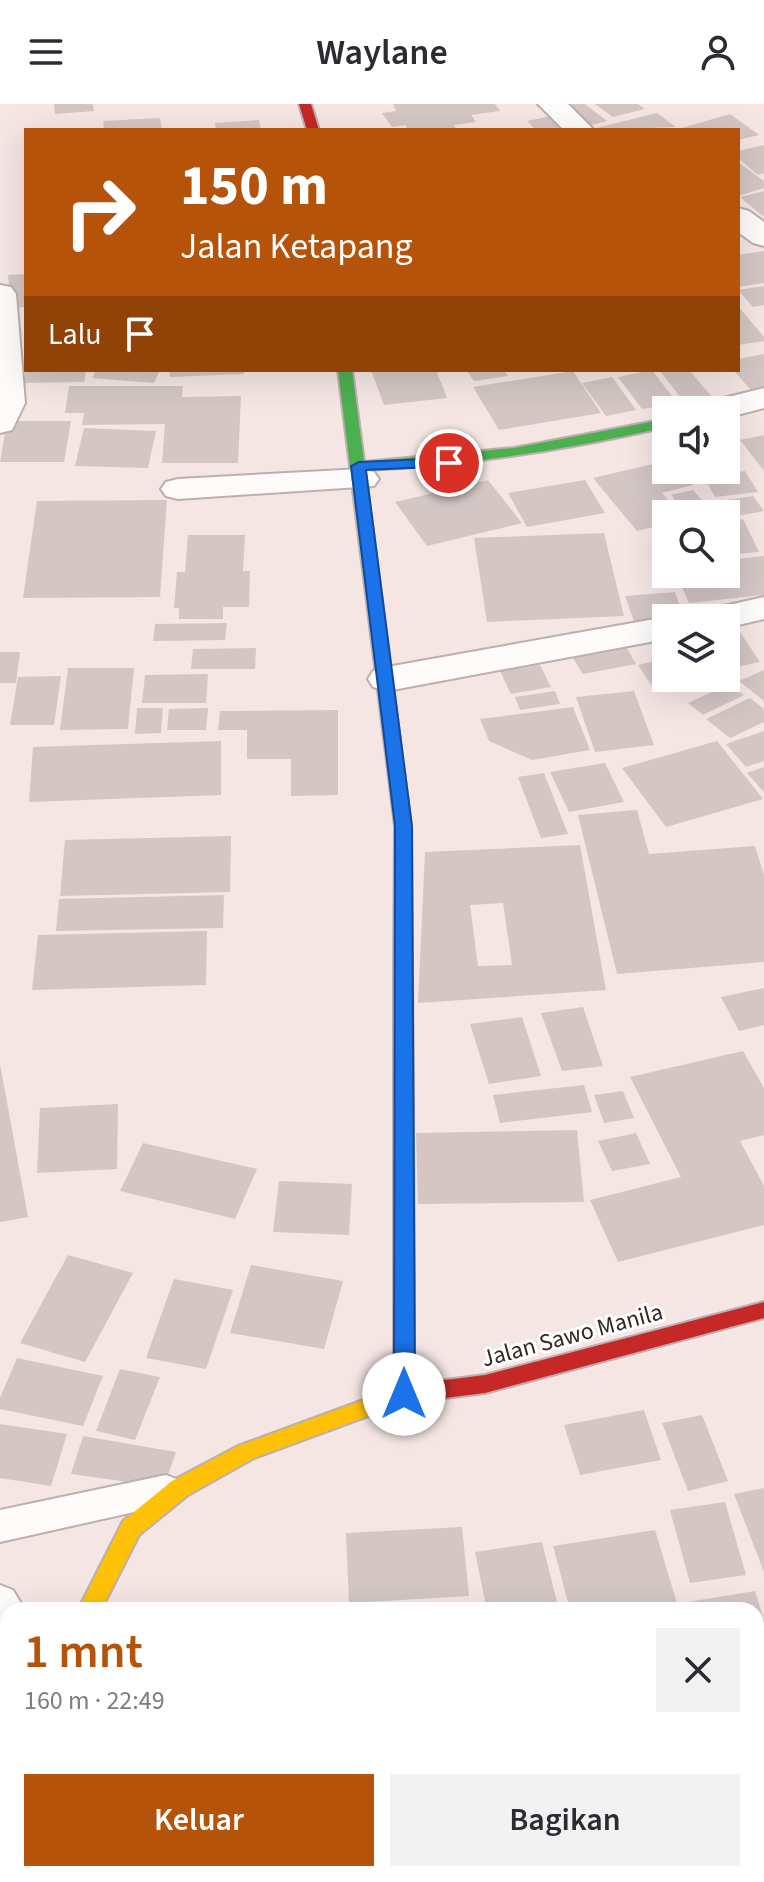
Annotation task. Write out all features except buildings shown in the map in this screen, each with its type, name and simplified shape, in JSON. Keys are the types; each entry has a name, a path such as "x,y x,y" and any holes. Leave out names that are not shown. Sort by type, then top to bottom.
{"street":[{"path":"305,104 312,128"},
{"path":"552,104 578,128"},
{"path":"740,219 764,237"},
{"path":"0,294 8,403 0,423"},
{"path":"345,372 387,679 403,826 404,1394"},
{"path":"740,404 764,398"},
{"path":"178,489 449,463 573,446 652,426"},
{"path":"740,613 764,608"},
{"path":"387,679 652,631"},
{"name":"Jalan Sawo Manila","path":"93,1602 131,1528 180,1488 246,1452 404,1394 485,1384 764,1310"}],"lane":[{"path":"0,1526 180,1488"}],"traffic: fast":[{"path":"345,372 403,826 403,972"},
{"path":"359,466 514,452 652,426"}],"traffic: slow":[{"path":"403,972 404,1285"},
{"path":"93,1602 131,1528 180,1488 246,1452 388,1400"}],"traffic: jam":[{"path":"305,104 312,128"},
{"path":"404,1285 404,1394"},
{"path":"388,1400 404,1394 485,1384 764,1310"}],"route":[{"path":"404,1394 403,826 359,466 449,463"}]}
